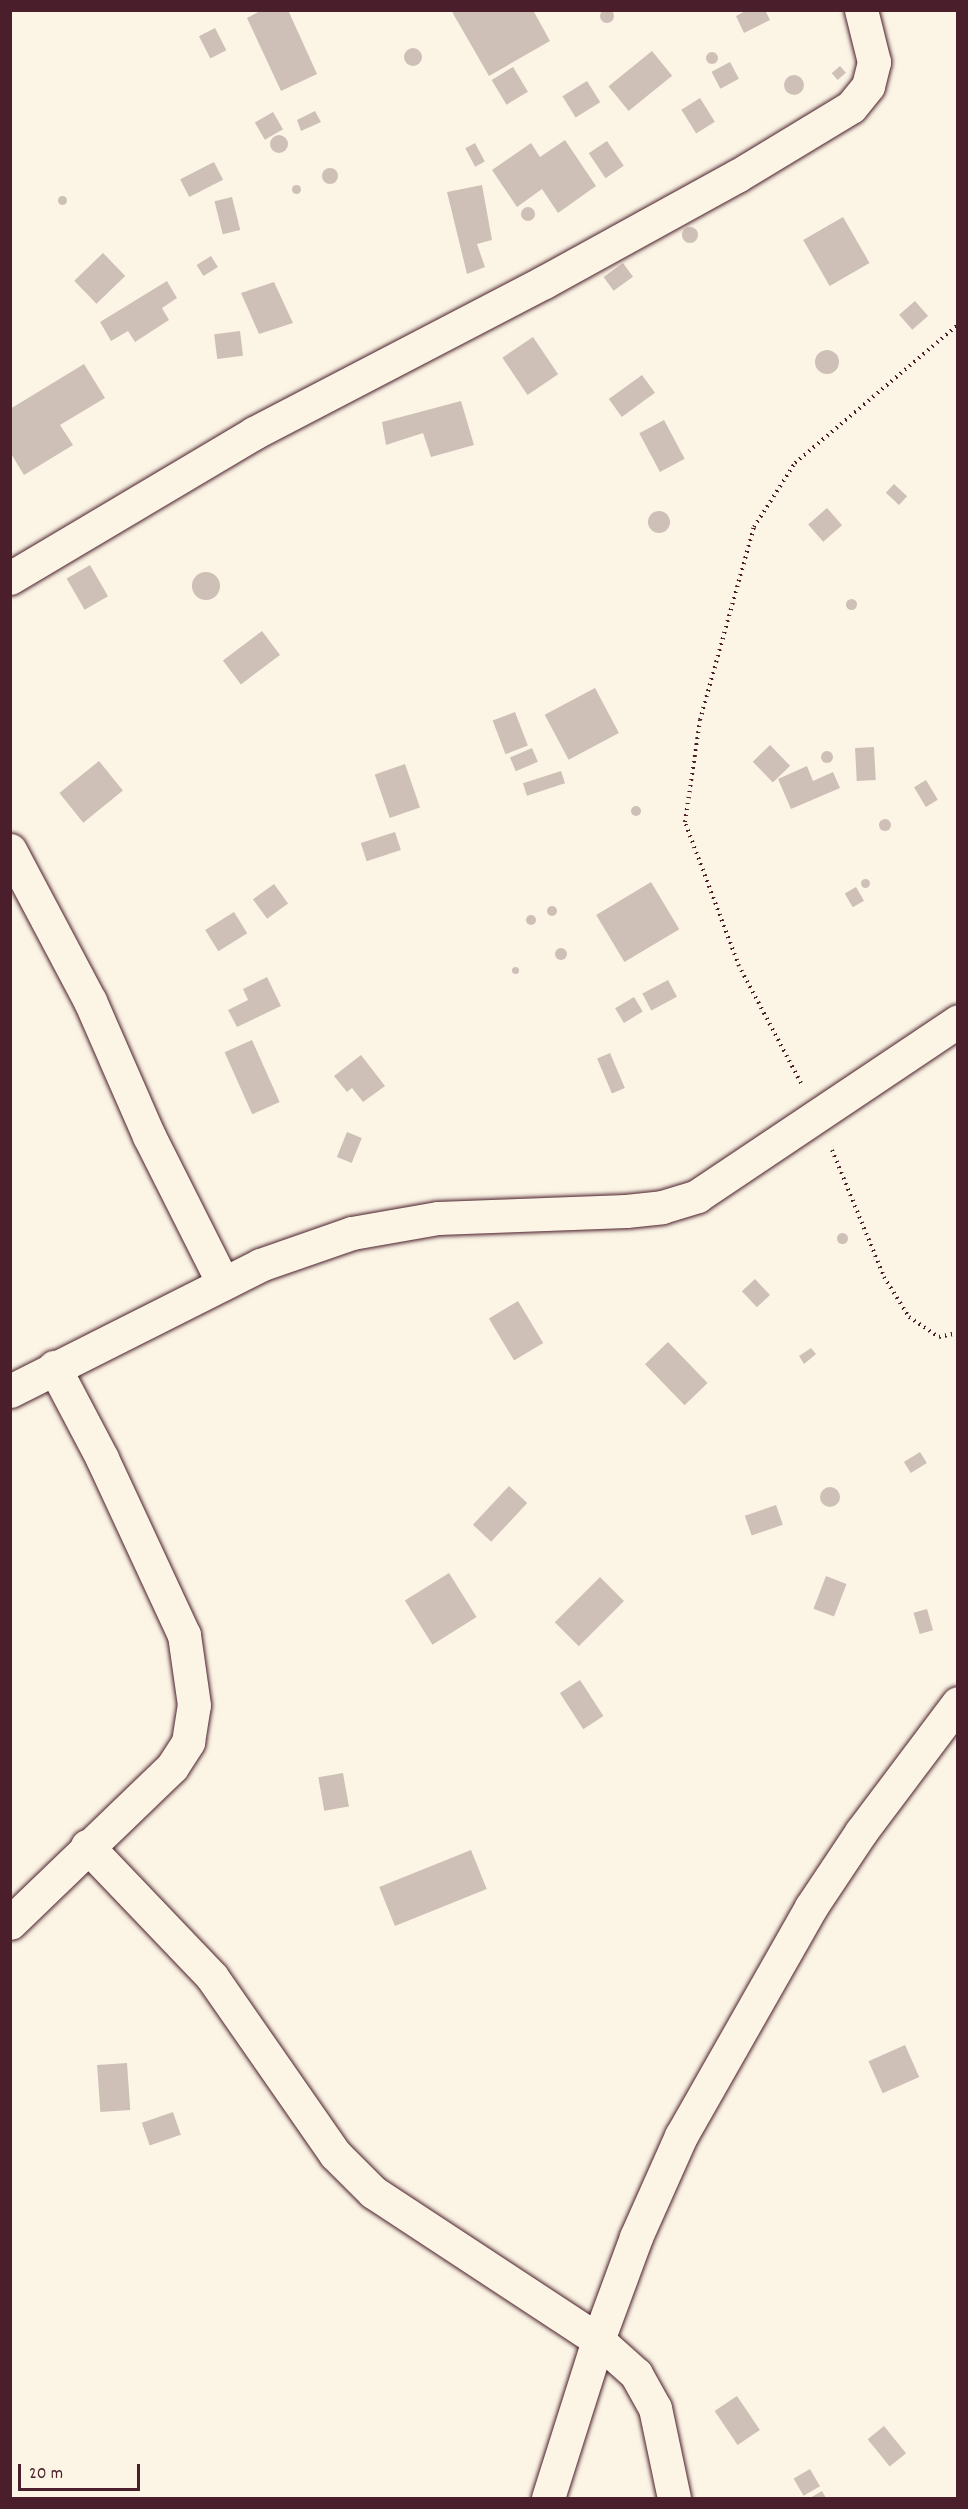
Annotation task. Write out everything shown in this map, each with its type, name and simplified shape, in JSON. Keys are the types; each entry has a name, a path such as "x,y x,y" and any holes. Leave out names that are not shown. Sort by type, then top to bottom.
{"street":[{"path":"10,578 254,433 544,282 737,176 851,106 868,86 874,62 861,10"},
{"path":"10,850 90,1001 149,1136 223,1283"},
{"path":"10,1391 261,1265 352,1233 438,1218 662,1207 697,1196 957,1021"},
{"path":"10,1923 87,1846 172,1767 188,1742 195,1705 184,1635 102,1458 54,1367"},
{"path":"548,2499 598,2340 636,2237 681,2136 811,1907 861,1832 957,1703"},
{"path":"87,1846 212,1977 335,2154 373,2192 598,2340 636,2373 655,2408 674,2499"}],"path":[{"path":"957,325 795,463 754,527 700,720 685,822 739,966 818,1116 884,1277 909,1317 939,1337 957,1333"}],"building":[{"path":"604,9 610,9 614,16 610,23 604,23 600,19 600,13"},
{"path":"262,10 288,10 317,74 281,91 247,18"},
{"path":"451,10 533,10 550,41 489,76"},
{"path":"747,10 765,10 770,20 744,33 736,16"},
{"path":"215,28 226,50 210,58 199,36"},
{"path":"413,48 419,51 422,57 419,63 413,66 407,63 404,57 407,51"},
{"path":"652,51 672,76 629,111 608,86"},
{"path":"712,52 718,58 712,64 706,58"},
{"path":"730,62 739,79 720,89 711,72"},
{"path":"840,66 846,73 838,80 832,73"},
{"path":"513,67 528,92 507,105 492,80"},
{"path":"794,75 801,78 804,85 801,92 794,95 787,92 784,85 787,78"},
{"path":"587,81 600,102 576,118 562,96"},
{"path":"700,98 715,122 696,133 681,110"},
{"path":"315,111 321,122 301,131 297,120"},
{"path":"273,112 283,129 265,140 255,122"},
{"path":"275,135 283,135 288,140 286,151 275,153 270,148 270,140"},
{"path":"565,140 596,186 558,213 542,189 517,207 492,170 531,143 540,157"},
{"path":"607,141 624,166 606,178 589,153"},
{"path":"475,143 485,162 475,167 465,148"},
{"path":"214,162 223,180 189,197 180,179"},
{"path":"330,168 338,176 330,184 322,176"},
{"path":"296,185 300,189 296,193 292,189"},
{"path":"482,185 492,240 477,244 485,267 467,274 447,192"},
{"path":"62,195 67,200 62,205 57,200"},
{"path":"232,197 240,230 223,234 215,201"},
{"path":"525,207 531,207 535,214 531,221 525,221 521,217 521,211"},
{"path":"843,217 870,263 830,286 803,240"},
{"path":"690,227 696,229 698,235 696,241 690,243 684,241 682,235 684,229"},
{"path":"103,253 125,276 96,304 74,281"},
{"path":"211,256 218,267 203,276 197,265"},
{"path":"623,263 633,277 614,291 604,277"},
{"path":"167,281 177,298 162,308 169,320 135,342 128,331 111,341 100,322"},
{"path":"274,282 293,323 259,334 241,293"},
{"path":"915,301 928,316 912,330 899,315"},
{"path":"240,331 243,356 217,359 214,334"},
{"path":"533,337 558,374 527,395 502,358"},
{"path":"827,350 836,353 839,362 836,371 827,374 818,371 815,362 818,353"},
{"path":"84,364 105,398 60,425 73,445 24,475 10,452 10,409"},
{"path":"642,375 655,393 622,417 609,399"},
{"path":"461,401 474,445 431,457 423,433 386,445 382,422"},
{"path":"664,420 685,459 660,472 639,433"},
{"path":"894,484 907,496 899,505 886,493"},
{"path":"827,508 842,525 823,542 808,524"},
{"path":"659,511 667,514 670,522 667,530 659,533 651,530 648,522 651,514"},
{"path":"90,565 108,596 85,610 67,578"},
{"path":"206,572 216,576 220,586 216,596 206,600 196,596 192,586 196,576"},
{"path":"851,598 857,604 851,610 845,604"},
{"path":"262,631 280,655 241,684 223,660"},
{"path":"595,688 619,733 569,760 545,715"},
{"path":"515,712 528,746 505,754 493,721"},
{"path":"770,745 790,766 773,783 753,762"},
{"path":"874,747 876,780 857,781 855,748"},
{"path":"532,748 538,762 516,771 510,757"},
{"path":"829,751 833,757 829,763 825,763 821,755"},
{"path":"99,761 123,791 83,823 59,793"},
{"path":"405,764 420,807 390,818 375,774"},
{"path":"807,766 813,781 833,772 840,788 791,809 778,779"},
{"path":"561,771 565,783 527,796 523,783"},
{"path":"926,780 938,800 926,807 914,787"},
{"path":"636,806 640,807 640,815 636,816 632,815 631,811 632,807"},
{"path":"887,819 891,825 887,831 883,831 879,823"},
{"path":"395,832 401,850 367,861 361,843"},
{"path":"865,879 869,883 865,887 861,883"},
{"path":"651,882 679,929 624,962 596,915"},
{"path":"274,884 288,903 267,919 253,899"},
{"path":"856,887 864,901 853,907 845,894"},
{"path":"552,906 556,907 556,915 552,916 548,915 547,911 548,907"},
{"path":"234,912 247,933 218,951 205,930"},
{"path":"531,915 535,916 535,924 531,925 527,924 526,920 527,916"},
{"path":"563,948 567,954 563,960 559,960 555,952"},
{"path":"515,966 519,970 515,974 511,970"},
{"path":"267,977 281,1006 237,1027 228,1010 248,1000 243,989"},
{"path":"668,980 677,997 651,1010 642,994"},
{"path":"634,997 643,1012 624,1023 615,1008"},
{"path":"252,1040 280,1102 252,1114 225,1052"},
{"path":"610,1053 625,1088 612,1093 597,1058"},
{"path":"361,1055 385,1086 363,1102 352,1088 347,1092 334,1076"},
{"path":"347,1132 362,1138 352,1163 337,1157"},
{"path":"842,1232 848,1238 842,1244 836,1238"},
{"path":"755,1279 770,1295 757,1307 742,1291"},
{"path":"518,1301 543,1343 514,1361 489,1319"},
{"path":"668,1342 708,1383 685,1405 645,1364"},
{"path":"811,1348 816,1354 804,1364 799,1356"},
{"path":"920,1452 927,1463 911,1473 904,1462"},
{"path":"509,1486 527,1503 491,1542 473,1525"},
{"path":"830,1487 837,1490 840,1497 837,1504 830,1507 823,1504 820,1497 823,1490"},
{"path":"776,1505 783,1525 752,1536 745,1516"},
{"path":"449,1573 477,1617 432,1645 405,1601"},
{"path":"826,1576 847,1584 834,1617 813,1609"},
{"path":"600,1577 624,1601 579,1646 555,1622"},
{"path":"927,1609 933,1630 920,1634 914,1613"},
{"path":"580,1680 603,1716 583,1729 560,1693"},
{"path":"343,1773 349,1806 324,1811 318,1777"},
{"path":"471,1850 487,1889 395,1926 379,1887"},
{"path":"905,2045 919,2077 883,2093 868,2061"},
{"path":"127,2063 130,2110 100,2112 97,2065"},
{"path":"173,2112 181,2135 150,2145 142,2123"},
{"path":"737,2396 760,2430 738,2445 715,2411"},
{"path":"884,2426 906,2453 890,2466 868,2439"},
{"path":"810,2469 820,2486 804,2496 794,2478"},
{"path":"822,2491 826,2498 810,2498"}]}
